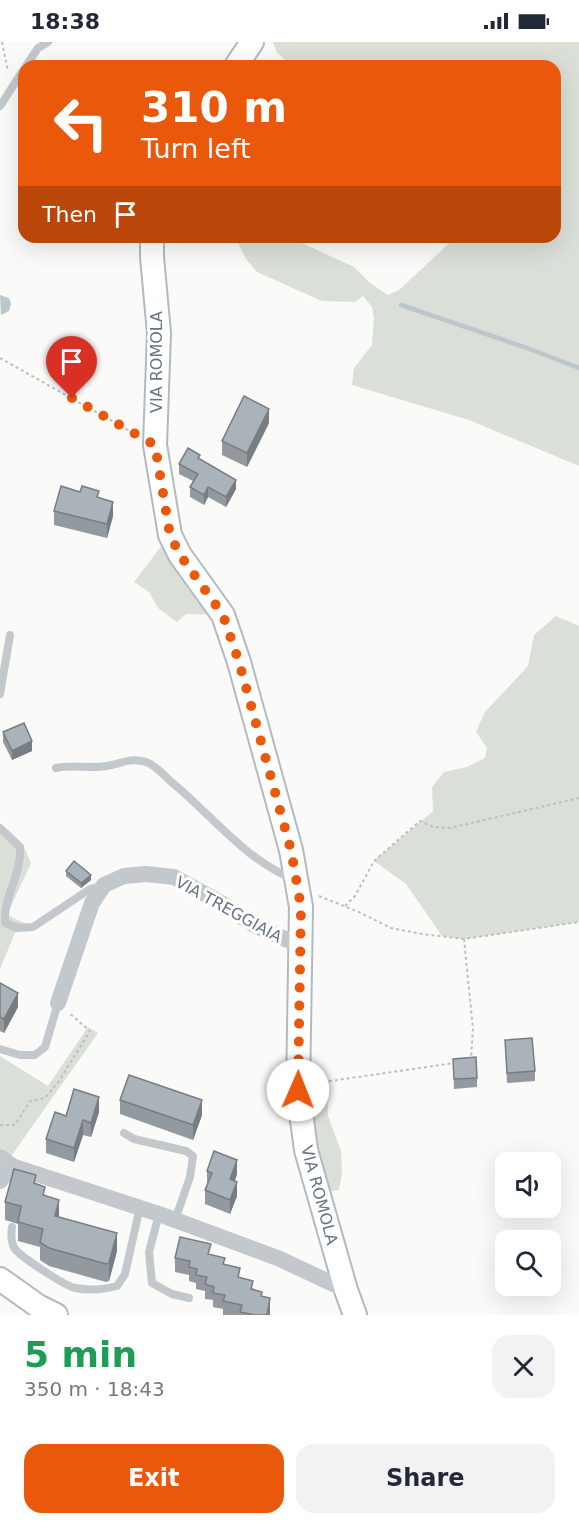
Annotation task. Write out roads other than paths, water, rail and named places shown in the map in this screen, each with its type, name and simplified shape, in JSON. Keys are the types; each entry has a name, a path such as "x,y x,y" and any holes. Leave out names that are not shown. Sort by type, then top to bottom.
{"street":[{"path":"240,60 252,42"},
{"name":"VIA ROMOLA","path":"152,243 159,333 155,445 170,535 180,555 223,615 239,662 288,839 301,907 298,1085 306,1150 355,1315"},
{"name":"VIA TREGGIAIA","path":"104,885 124,876 146,874 174,877 256,926 301,946"},
{"path":"58,1003 92,903 104,885"},
{"path":"0,1181 6,1161 140,1207 280,1259 346,1290"},
{"path":"0,1279 38,1306 56,1315"}],"lane":[{"path":"30,60 38,48 48,42"},
{"path":"0,106 18,78"},
{"path":"0,694 10,635"},
{"path":"56,768 69,765 106,766 132,759 149,763 241,846 298,885"},
{"path":"0,828 20,847 21,861 4,910 5,923 17,928 33,927 90,890 104,885"},
{"path":"0,1049 20,1055 35,1055 45,1047 58,1003"},
{"path":"124,1133 134,1139 186,1151 193,1156 190,1177 149,1252 152,1282 166,1291 189,1298"},
{"path":"12,1227 11,1235 15,1249 29,1260 71,1287 96,1291 117,1286 125,1274 140,1207"}],"waterway":[{"path":"401,305 579,368"}]}
